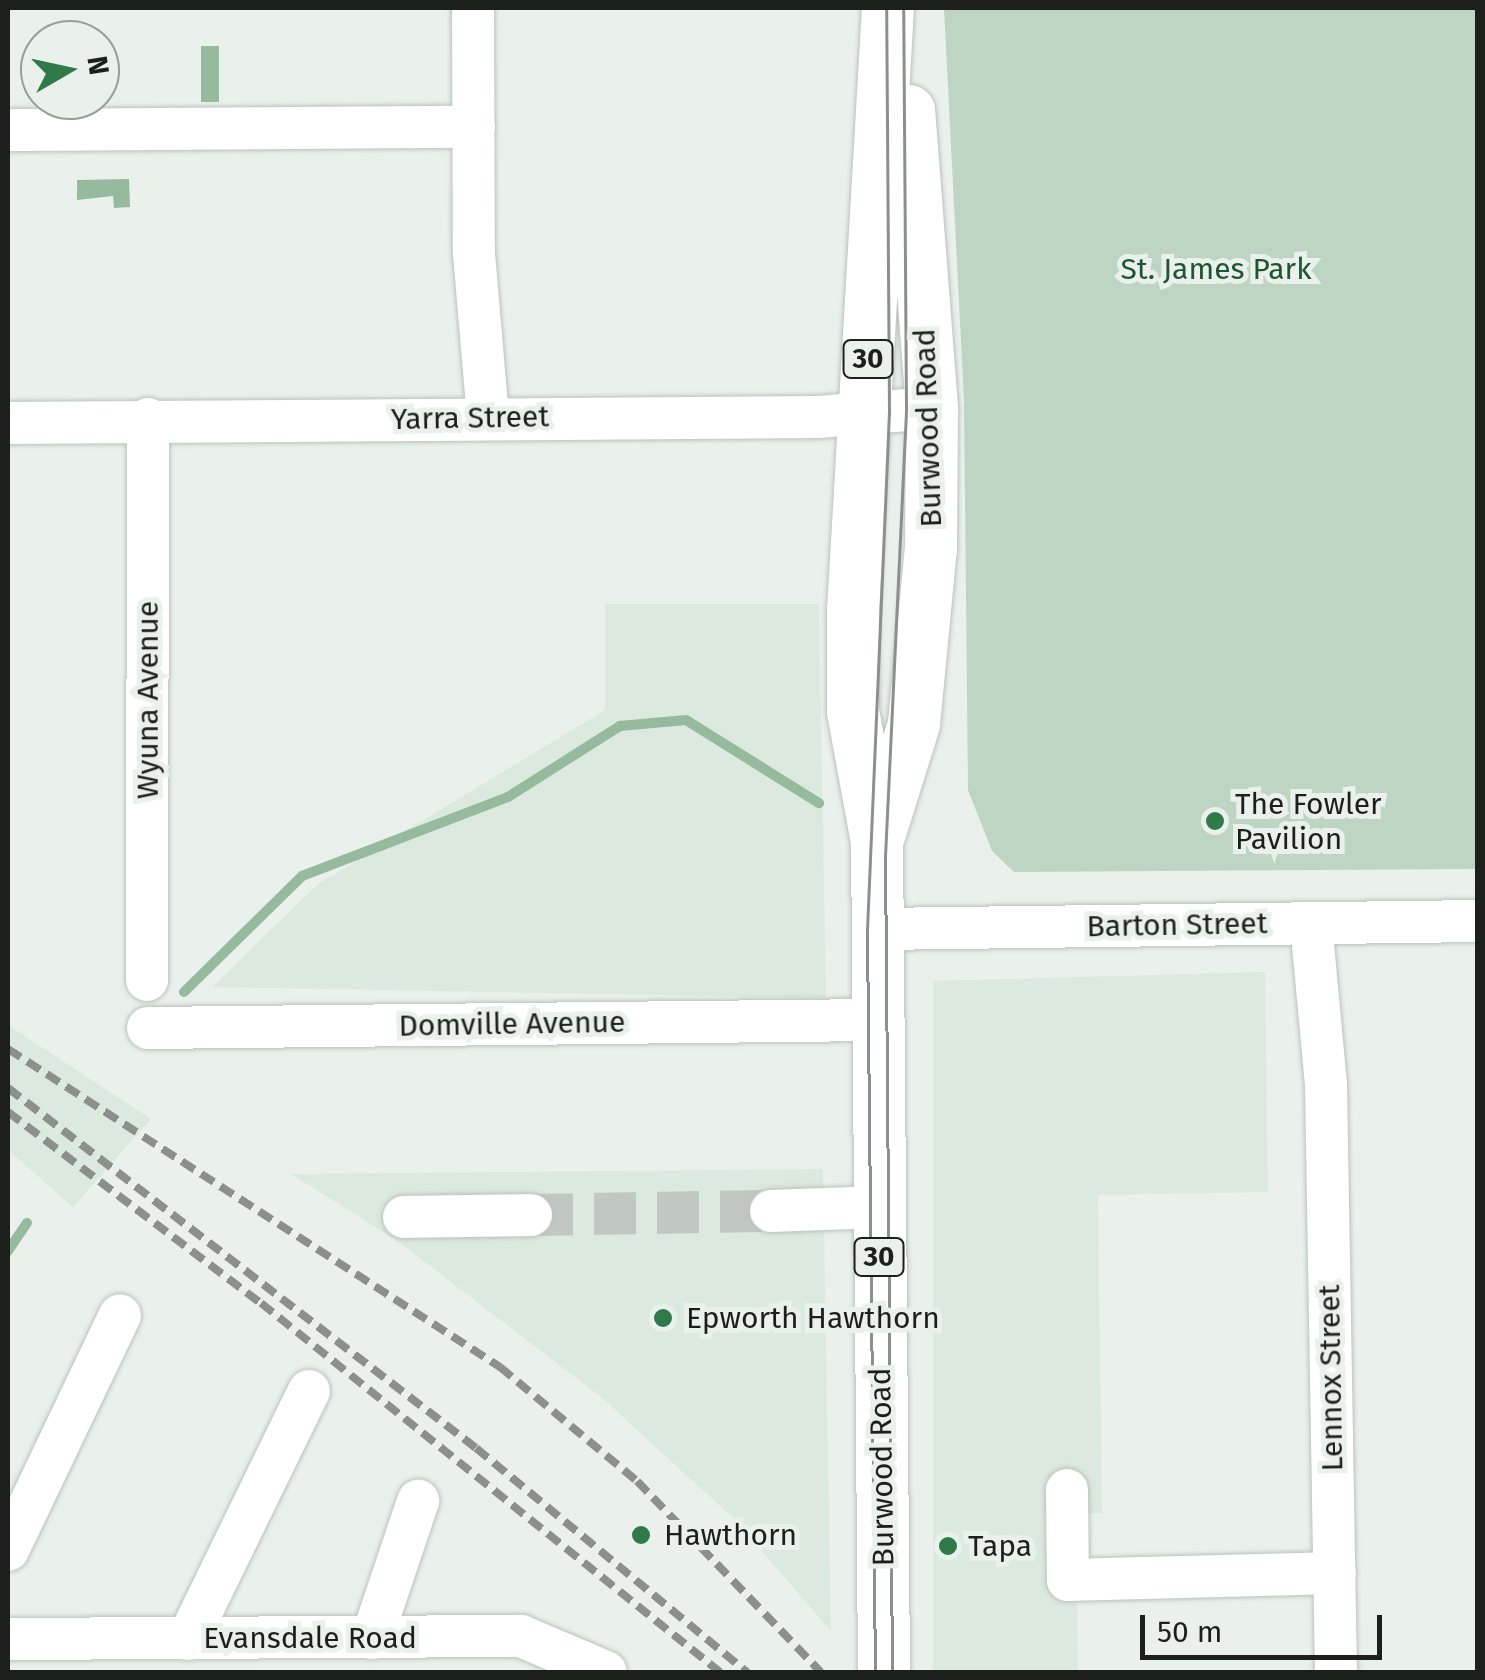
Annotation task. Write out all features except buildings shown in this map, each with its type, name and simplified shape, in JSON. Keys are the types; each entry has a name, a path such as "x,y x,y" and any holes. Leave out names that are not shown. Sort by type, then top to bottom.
{"main road":[{"name":"Burwood Road","path":"884,1672 877,842 853,711 864,414 888,8"},
{"name":"Burwood Road","path":"877,842 914,724 931,548 932,408 902,8"}],"street":[{"path":"473,8 473,417"},
{"path":"8,130 474,127"},
{"name":"Yarra Street","path":"8,424 864,414 932,408"},
{"name":"Wyuna Avenue","path":"147,980 148,420"},
{"name":"Barton Street","path":"877,929 1478,921"},
{"name":"Lennox Street","path":"1326,923 1336,1672"},
{"name":"Domville Avenue","path":"148,1028 877,1020"},
{"path":"771,1210 879,1207"},
{"path":"404,1217 532,1215"},
{"path":"8,1550 120,1315"},
{"path":"164,1650 309,1390"},
{"path":"1067,1490 1068,1580 1335,1573"},
{"path":"372,1638 418,1501"},
{"name":"Evansdale Road","path":"8,1640 164,1650 372,1638 520,1636 606,1672"}],"shaded area":[{"path":"201,46 219,46 219,102 201,102"},
{"path":"129,179 130,207 114,208 113,196 77,200 77,180"},
{"path":"605,604 819,604 826,998 212,987 318,884 605,710"},
{"path":"1265,972 1268,1192 1098,1195 1102,1513 1076,1514 1078,1672 933,1672 933,981"},
{"path":"8,1025 151,1119 73,1207 8,1150"},
{"name":"Epworth Hawthorn","path":"823,1169 831,1631 732,1517 601,1397 396,1240 291,1174"}],"green space":[{"name":"St. James Park","path":"944,8 1477,8 1477,869 1014,872 992,851 968,790 964,401"}],"waterway":[{"path":"184,992 302,876 508,797 620,726 686,720 819,803"},
{"path":"8,1251 27,1223"}],"tunnel":[{"path":"531,1215 771,1211"}],"tram line":[{"path":"875,1672 867,930 889,411 886,8"},
{"path":"892,1672 885,857 906,407 903,8"}],"railway":[{"path":"8,1049 500,1367 637,1481 821,1672"},
{"path":"8,1088 476,1448 747,1672"},
{"path":"8,1112 261,1303 720,1672"}],"place":[{"name":"The Fowler Pavilion","path":"1215,821"},
{"name":"Epworth Hawthorn","path":"663,1318"},
{"name":"Hawthorn","path":"641,1535"},
{"name":"Tapa","path":"948,1546"}]}
